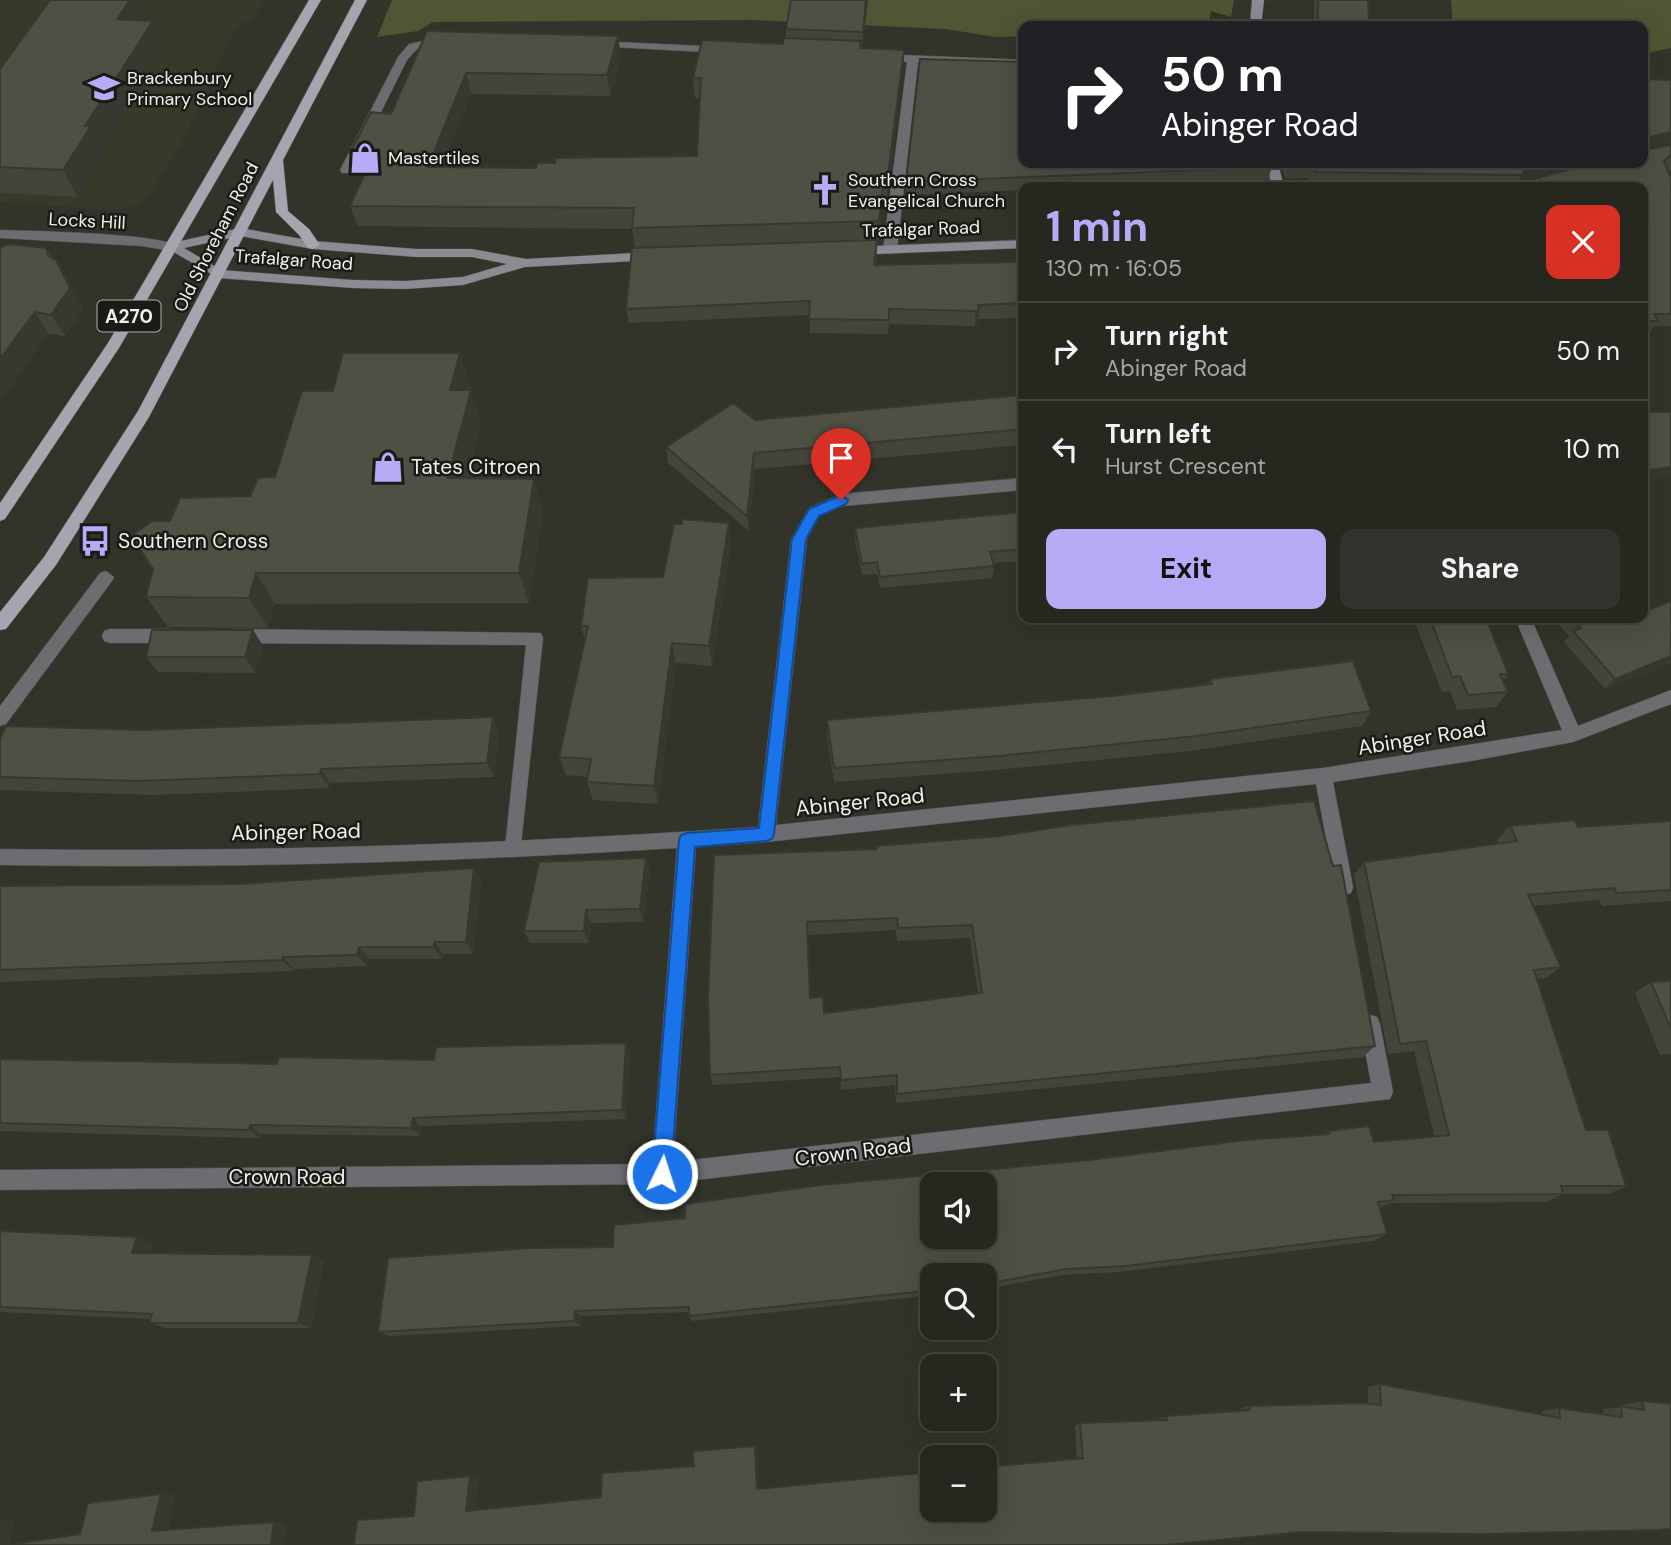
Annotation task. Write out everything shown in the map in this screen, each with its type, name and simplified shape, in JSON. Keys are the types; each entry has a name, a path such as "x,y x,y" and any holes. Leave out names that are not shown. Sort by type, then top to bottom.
{"main road":[{"name":"Old Shoreham Road","path":"0,515 64,424 172,247 315,0"},
{"name":"Old Shoreham Road","path":"0,624 50,561 144,413 361,0"},
{"path":"1256,21 1258,0"},
{"path":"277,159 282,212 304,232 313,245"},
{"path":"1543,182 1578,173"},
{"name":"Trafalgar Road","path":"172,247 240,232 313,245 416,253 472,253 525,263"},
{"name":"Trafalgar Road","path":"835,251 1018,244"},
{"name":"Trafalgar Road","path":"172,247 218,274 405,285 463,281 525,263 673,255"}],"street":[{"path":"346,170 402,59 413,46 453,38"},
{"path":"579,44 732,50"},
{"path":"871,56 1018,62"},
{"path":"890,250 913,58"},
{"name":"Locks Hill","path":"0,234 141,242 172,247"},
{"path":"766,834 799,539 814,512 841,500 1018,485"},
{"path":"0,719 106,577"},
{"path":"1525,623 1573,735"},
{"path":"110,636 192,636"},
{"path":"219,636 535,638 514,848"},
{"name":"Abinger Road","path":"0,857 350,855 766,834 1323,776 1471,754 1573,735 1671,697"},
{"path":"1323,776 1349,913"},
{"path":"662,1174 687,840"},
{"name":"Crown Road","path":"0,1180 662,1174 1383,1091 1367,1009"}],"shaded area":[{"name":"Brackenbury Primary School","path":"0,0 264,0 253,19 244,22 234,32 181,144 147,199 136,206 114,210 0,202"}],"green space":[{"path":"392,0 1234,0 1231,17 1211,11 1209,21 1018,21 1018,36 996,37 945,29 753,20 433,22 418,31 377,37"},
{"path":"1451,0 1671,0 1671,48 1648,53 1648,21 1453,21"}],"building":[{"path":"50,0 130,0 117,19 153,21 85,126 91,126 63,170 0,167 0,69"},
{"path":"791,0 866,0 863,32 786,29"},
{"path":"1318,0 1368,0 1369,21 1318,21"},
{"path":"427,31 618,36 607,75 466,73 428,167 536,168 537,163 555,163 556,158 697,156 701,78 693,78 702,40 783,44 784,38 861,41 860,48 904,50 888,175 884,175 879,221 632,228 634,208 350,206 374,155 350,153 371,112 391,114"},
{"path":"920,59 1018,62 1018,168 1248,168 906,182"},
{"path":"1648,79 1671,80 1671,132 1650,137 1649,149 1671,145 1671,154 1664,161 1671,178 1671,314 1654,314 1658,321 1648,321 1648,182 1540,182 1540,177 1575,168 1648,168"},
{"path":"1314,168 1530,168 1522,175 1315,172"},
{"path":"877,240 874,265 1018,262 1018,303 978,305 979,310 976,311 889,309 889,320 809,319 810,301 626,309 632,248"},
{"path":"9,244 46,248 48,256 56,260 70,288 51,315 35,312 0,359 0,248"},
{"name":"Tates Citroen","path":"343,353 460,353 450,390 471,390 448,478 534,479 519,573 256,573 249,598 146,597 153,569 131,536 152,521 170,521 180,498 250,496 258,478 275,477 302,391 333,391"},
{"path":"1018,396 1018,430 754,453 747,516 666,447 733,403 755,420"},
{"path":"1648,412 1671,412 1671,467 1648,470"},
{"path":"1018,513 1018,550 990,552 994,566 880,577 877,562 862,564 855,528"},
{"path":"682,519 729,523 709,646 672,643 654,786 587,782 591,759 559,757 588,626 581,626 588,578 663,577 674,524 682,524"},
{"path":"1671,601 1671,656 1615,679 1573,631 1581,628 1576,623 1648,623 1648,610"},
{"path":"1432,623 1488,623 1508,674 1500,674 1508,692 1468,695 1460,676 1452,677"},
{"path":"152,630 253,630 245,657 146,657"},
{"path":"1353,661 1371,711 1197,736 999,756 834,768 827,720 1112,696 1212,684 1210,679"},
{"path":"493,717 487,763 321,769 320,774 140,781 0,777 0,739 6,726 145,730"},
{"path":"1314,801 1333,866 1341,865 1375,1046 897,1094 897,1075 841,1080 840,1067 710,1075 708,997 714,855 876,849 877,846 1000,836 1071,825","holes":["897,918 898,928 972,925 982,993 824,1013 823,997 810,998 807,922"]},
{"path":"1574,820 1578,827 1671,821 1671,890 1617,893 1614,888 1528,895 1561,967 1534,970 1586,1130 1608,1130 1626,1186 1561,1186 1563,1194 1392,1195 1394,1200 1378,1202 1387,1234 1126,1266 1067,1269 997,1282 997,1263 920,1263 920,1291 689,1316 689,1307 575,1311 574,1321 378,1332 388,1258 531,1248 613,1247 614,1225 685,1218 685,1204 821,1185 920,1176 920,1249 997,1249 997,1172 960,1172 1089,1160 1246,1140 1329,1134 1328,1131 1369,1126 1374,1142 1449,1135 1426,1041 1400,1044 1364,862 1517,841 1510,826"},
{"path":"646,858 640,909 586,910 584,931 524,931 539,862"},
{"path":"474,868 466,942 435,942 433,947 359,947 357,955 283,957 282,960 0,970 0,886 241,884"},
{"path":"1671,981 1671,1029 1651,982"},
{"path":"626,1043 622,1110 413,1118 411,1128 250,1125 249,1130 0,1123 0,1059 277,1064 279,1057 434,1060 436,1047"},
{"path":"0,1231 137,1237 132,1253 312,1255 298,1323 149,1323 152,1314 0,1307"},
{"path":"1380,1384 1560,1418 1559,1408 1622,1417 1621,1406 1644,1410 1642,1401 1671,1404 1671,1529 1482,1534 1303,1532 1165,1545 354,1545 357,1520 414,1516 417,1481 470,1476 466,1511 601,1497 602,1473 694,1466 693,1451 755,1446 757,1489 920,1473 920,1522 997,1522 997,1466 1083,1458 1080,1423 1167,1420 1166,1416 1250,1410 1249,1406 1361,1403 1381,1405"},
{"path":"161,1494 152,1531 274,1522 271,1545 7,1545 80,1534 88,1503"}],"place":[{"name":"Brackenbury Primary School","path":"104,88"},
{"name":"Mastertiles","path":"365,158"},
{"name":"Southern Cross Evangelical Church","path":"825,190"},
{"name":"Tates Citroen","path":"388,467"},
{"name":"Southern Cross","path":"95,541"}],"route":[{"path":"662,1174 687,840 766,834 799,539 814,512 841,500"}]}
